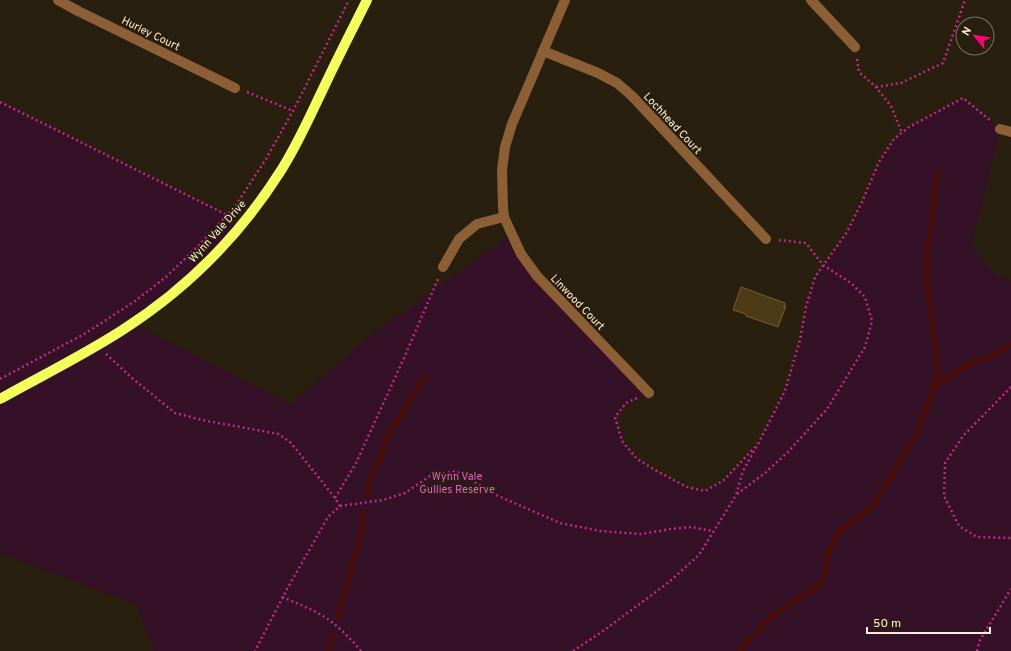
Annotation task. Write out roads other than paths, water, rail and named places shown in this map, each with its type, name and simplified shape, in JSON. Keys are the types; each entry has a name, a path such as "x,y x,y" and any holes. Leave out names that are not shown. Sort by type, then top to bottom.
{"main road":[{"name":"Wynn Vale Drive","path":"0,399 96,346 142,317 158,306 191,278 222,248 252,212 280,173 296,146 367,0"}],"street":[{"name":"Hurley Court","path":"58,0 235,88"},
{"name":"Linwood Court","path":"565,0 512,124 505,146 502,170 504,217 521,254 536,276 649,393"},
{"path":"811,0 855,47"},
{"name":"Lochhead Court","path":"543,51 598,73 617,83 632,96 766,239"},
{"path":"1000,129 1011,132"},
{"path":"443,267 459,239 477,224 504,217"}],"waterway":[{"path":"739,651 774,614 818,586 827,570 827,553 838,533 874,504 916,434 937,378 937,357 927,284 926,256 932,222 937,172"},
{"path":"934,387 964,366 989,357 1011,345"},
{"path":"367,495 370,481 393,426 407,406 423,378"},
{"path":"337,618 360,537 364,511"},
{"path":"328,651 334,633"}],"park label":[{"name":"Wynn Vale Gullies Reserve","path":"457,482"}]}
